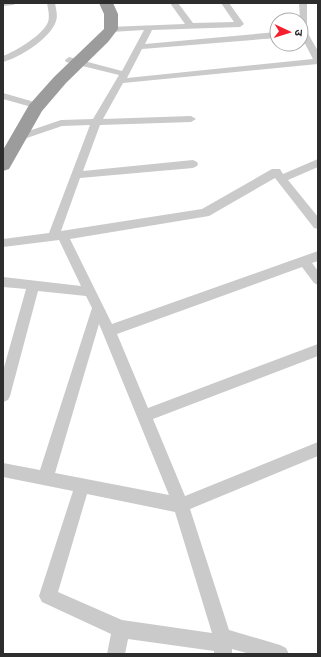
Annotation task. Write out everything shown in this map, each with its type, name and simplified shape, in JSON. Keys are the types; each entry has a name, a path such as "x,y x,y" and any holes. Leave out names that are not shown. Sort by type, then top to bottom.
{"highway":[{"path":"10,140 102,28 102,15 97,3"},
{"path":"3,165 10,140 28,103 51,77 74,61 111,29 111,14 106,3"}],"street":[{"path":"3,4 13,3"},
{"path":"3,59 20,52 48,28 52,22 53,13 51,3"},
{"path":"174,3 191,26"},
{"path":"111,29 240,24 225,3"},
{"path":"149,28 140,47 96,122 76,175 58,236 90,292 109,331 181,505 222,645"},
{"path":"140,47 269,36"},
{"path":"74,61 122,77 318,60 309,44"},
{"path":"3,96 28,103"},
{"path":"10,140 61,123 191,119"},
{"path":"281,179 318,163"},
{"path":"76,175 193,164"},
{"path":"3,243 205,213 276,172 318,225"},
{"path":"109,331 318,256"},
{"path":"304,261 318,280"},
{"path":"3,282 90,292"},
{"path":"3,396 33,285"},
{"path":"45,478 98,308"},
{"path":"144,416 318,350"},
{"path":"3,470 181,505 318,449"},
{"path":"82,486 48,596 121,629 280,654"},
{"path":"116,654 121,629"}]}
